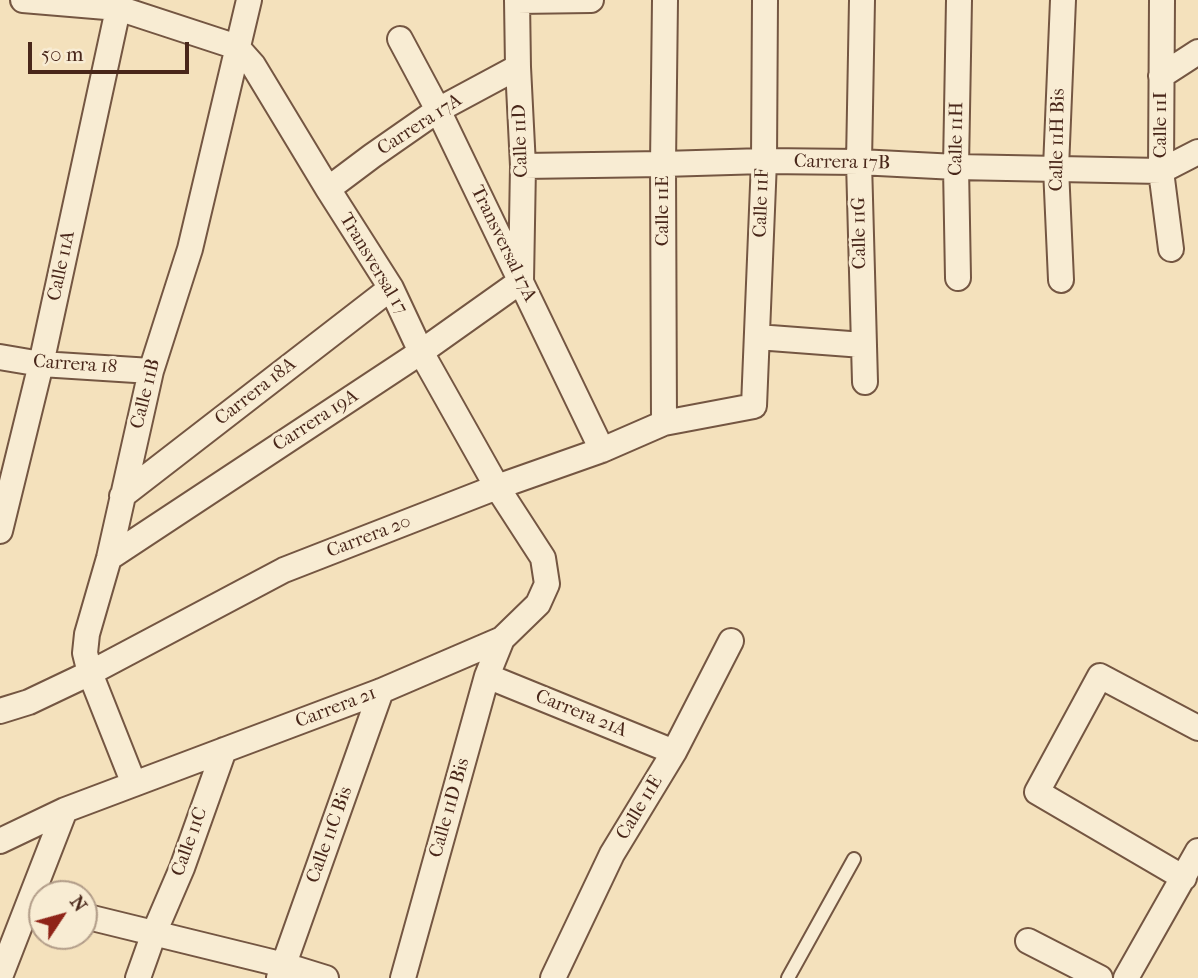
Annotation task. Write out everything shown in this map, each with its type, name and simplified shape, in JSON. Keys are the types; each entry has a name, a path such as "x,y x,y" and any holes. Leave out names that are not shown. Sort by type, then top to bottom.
{"street":[{"path":"23,0 119,4 237,47"},
{"name":"Calle 11B","path":"134,784 90,673 85,653 87,634 109,558 151,370 190,249 249,0"},
{"path":"517,1 592,0"},
{"name":"Calle 11E","path":"664,423 665,0"},
{"name":"Calle 11F","path":"754,406 764,161 765,0"},
{"name":"Calle 11G","path":"862,0 859,162 865,382"},
{"name":"Calle 11H","path":"958,278 956,167 959,0"},
{"name":"Calle 11H Bis","path":"1062,280 1056,168 1063,0"},
{"name":"Calle 11I","path":"1162,0 1161,170 1171,249"},
{"name":"Calle 11D","path":"517,1 523,166 521,282"},
{"name":"Calle 11A","path":"0,531 41,364 119,4"},
{"name":"Transversal 17A","path":"400,39 438,110 602,450"},
{"name":"Transversal 17","path":"237,47 253,65 391,288 421,352 497,487"},
{"path":"1161,76 1198,52"},
{"name":"Carrera 17A","path":"328,189 438,110 518,67"},
{"path":"1161,170 1198,152"},
{"name":"Carrera 17B","path":"523,166 764,161 1161,170"},
{"name":"Carrera 19A","path":"109,558 421,352 521,282"},
{"name":"Carrera 18A","path":"122,496 391,288"},
{"path":"757,337 863,345"},
{"name":"Carrera 18","path":"0,357 41,364 151,370"},
{"name":"Carrera 20","path":"0,710 29,702 90,673 284,570 497,487 602,450 664,423 754,406"},
{"name":"Carrera 21","path":"0,841 65,810 381,691 502,639 538,604 547,584 543,558 497,487"},
{"name":"Calle 11D Bis","path":"403,978 487,676 502,639"},
{"name":"Calle 11E","path":"553,978 612,854 674,752 731,641"},
{"name":"Carrera 21A","path":"487,676 674,752"},
{"path":"1184,878 1037,792 1100,676 1198,728"},
{"name":"Calle 11C Bis","path":"281,972 381,691"},
{"name":"Calle 11C","path":"138,978 182,868 224,750"},
{"path":"43,880 65,810"},
{"path":"1126,978 1198,851"},
{"path":"0,977 28,919"},
{"path":"98,919 154,933 281,972 326,978"},
{"path":"1028,942 1100,978"}],"lane":[{"path":"788,978 855,859"}]}
